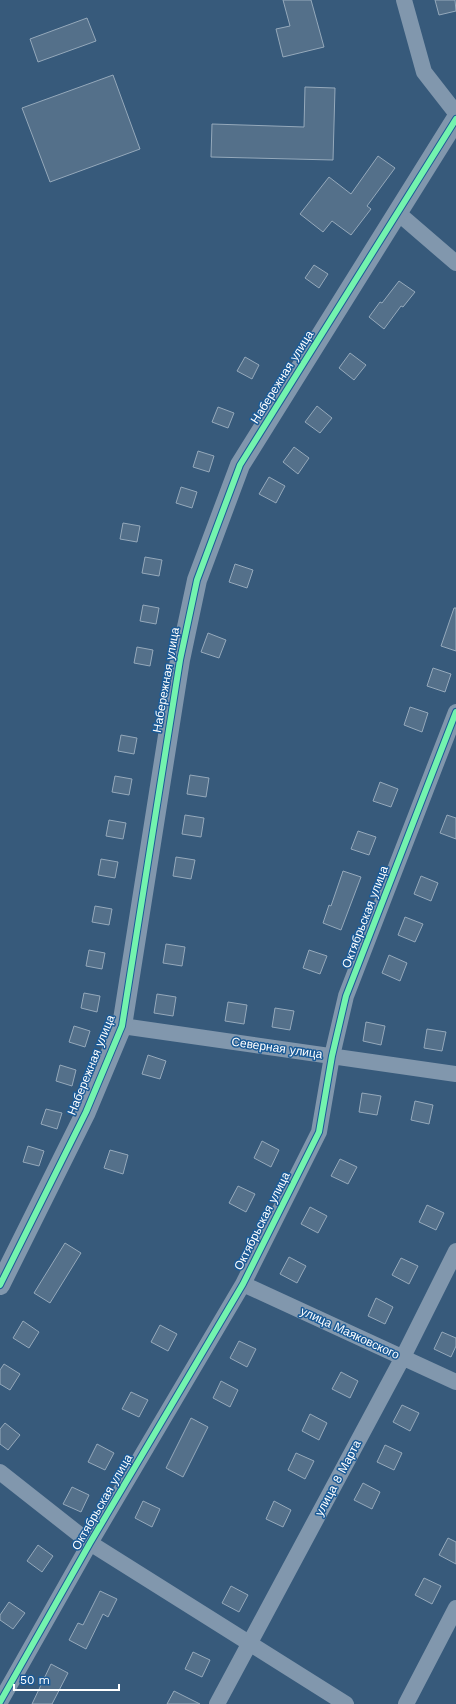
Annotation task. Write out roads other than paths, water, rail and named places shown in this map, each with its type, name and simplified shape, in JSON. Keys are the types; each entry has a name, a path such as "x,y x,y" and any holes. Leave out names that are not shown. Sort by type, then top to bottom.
{"street":[{"path":"404,0 424,72 456,113"},
{"name":"Набережная улица","path":"0,1285 86,1112 122,1026 180,660 197,580 240,465 456,119"},
{"path":"398,213 456,262"},
{"name":"Октябрьская улица","path":"0,1702 90,1543 243,1284 319,1132 332,1056 346,996 456,712"},
{"name":"Северная улица","path":"122,1026 456,1074"},
{"name":"улица 8 Марта","path":"217,1704 403,1357 456,1251"},
{"name":"улица Маяковского","path":"243,1284 456,1382"},
{"path":"0,1472 90,1543 346,1704"},
{"path":"406,1704 456,1608"}]}
